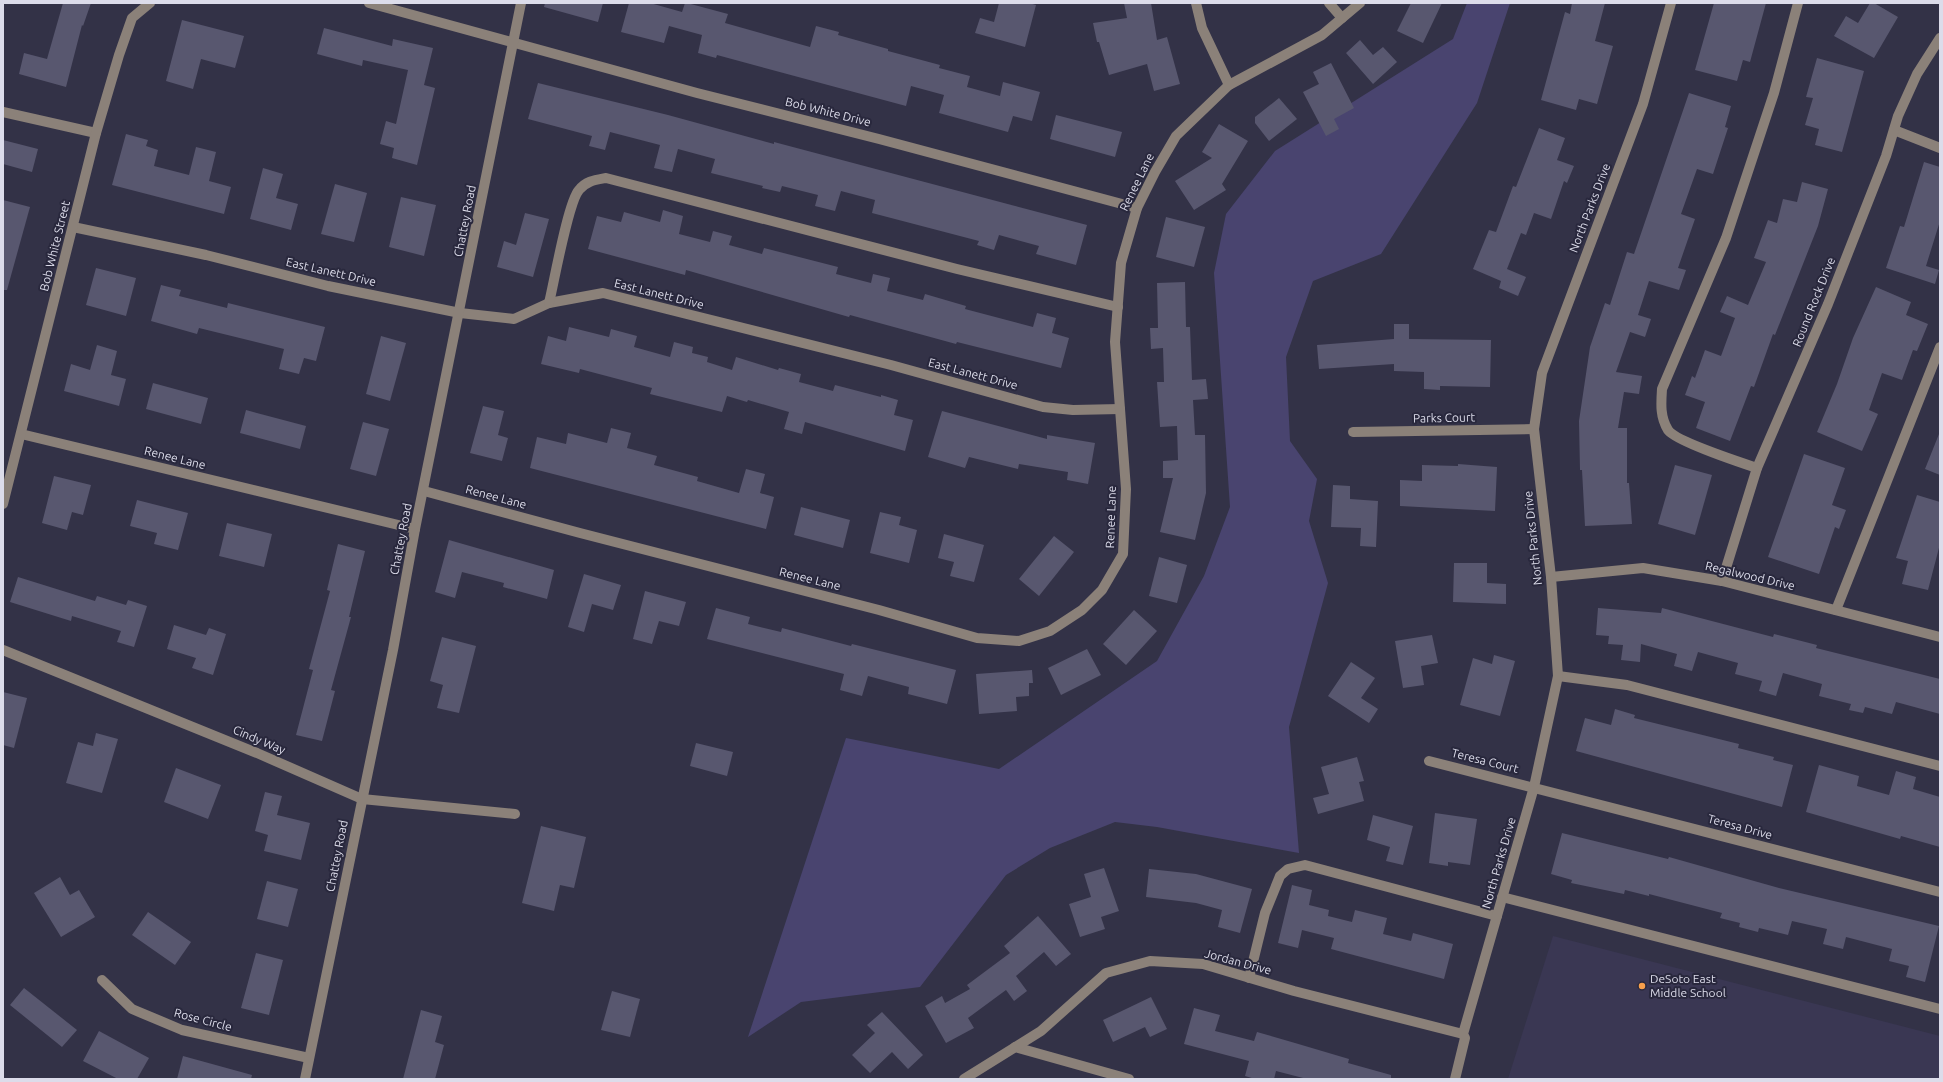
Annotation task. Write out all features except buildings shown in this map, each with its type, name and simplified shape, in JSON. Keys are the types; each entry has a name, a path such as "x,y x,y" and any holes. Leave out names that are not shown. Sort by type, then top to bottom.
{"street":[{"name":"Bob White Street","path":"3,504 96,133 132,18 150,3"},
{"path":"369,3 513,43"},
{"name":"Chattey Road","path":"305,1079 393,650 415,529 460,314 521,3"},
{"path":"1196,3 1202,28 1229,85"},
{"path":"1329,3 1342,18"},
{"name":"Renee Lane","path":"424,491 587,535 878,610 977,638 1019,641 1050,631 1082,610 1102,590 1123,554 1126,489 1115,342 1121,264 1137,208 1155,172 1176,136 1229,85 1322,34 1360,3"},
{"name":"North Parks Drive","path":"1455,1079 1465,1038 1463,1034 1534,787 1558,676 1551,577 1534,429 1542,372 1643,104 1671,3"},
{"path":"1758,468 1698,447 1669,432 1661,415 1662,389 1726,238 1774,93 1798,3"},
{"name":"Round Rock Drive","path":"1722,582 1758,468 1828,304 1886,156 1898,116 1917,74 1940,38"},
{"name":"Bob White Drive","path":"513,43 1137,208"},
{"path":"3,112 96,133"},
{"path":"1894,130 1940,148"},
{"path":"550,303 571,209 578,191 587,182 606,178 957,269 1118,307"},
{"name":"East Lanett Drive","path":"73,227 206,256 328,286 460,314 514,319 550,303 603,293 891,365 1043,407 1073,410 1120,409"},
{"path":"1836,610 1940,347"},
{"name":"Parks Court","path":"1353,432 1534,429"},
{"name":"Renee Lane","path":"21,434 415,529"},
{"name":"Regalwood Drive","path":"1551,577 1642,568 1722,582 1940,637"},
{"name":"Cindy Way","path":"3,650 257,753 362,799 515,814"},
{"path":"1558,676 1626,685 1940,766"},
{"name":"Teresa Court","path":"1430,761 1534,787"},
{"name":"Teresa Drive","path":"1534,787 1940,892"},
{"path":"1249,978 1265,913 1280,876 1288,869 1305,865 1497,916"},
{"path":"1502,897 1940,1009"},
{"name":"Jordan Drive","path":"964,1079 1041,1031 1106,973 1150,961 1203,964 1249,978 1463,1034"},
{"name":"Rose Circle","path":"102,980 132,1009 182,1030 310,1058"},
{"path":"1015,1047 1129,1079"}],"shaded area":[{"path":"1467,3 1510,3 1477,103 1381,254 1313,281 1286,357 1290,441 1317,479 1309,521 1328,583 1289,727 1299,853 1157,827 1115,822 1050,848 1006,875 920,987 801,1002 748,1037 846,738 999,769 1157,661 1204,576 1230,507 1214,273 1226,214 1275,151 1453,39"},
{"name":"DeSoto East Middle School","path":"1553,936 1940,1036 1940,1079 1508,1079"}],"place":[{"name":"DeSoto East Middle School","path":"1642,986"}]}
